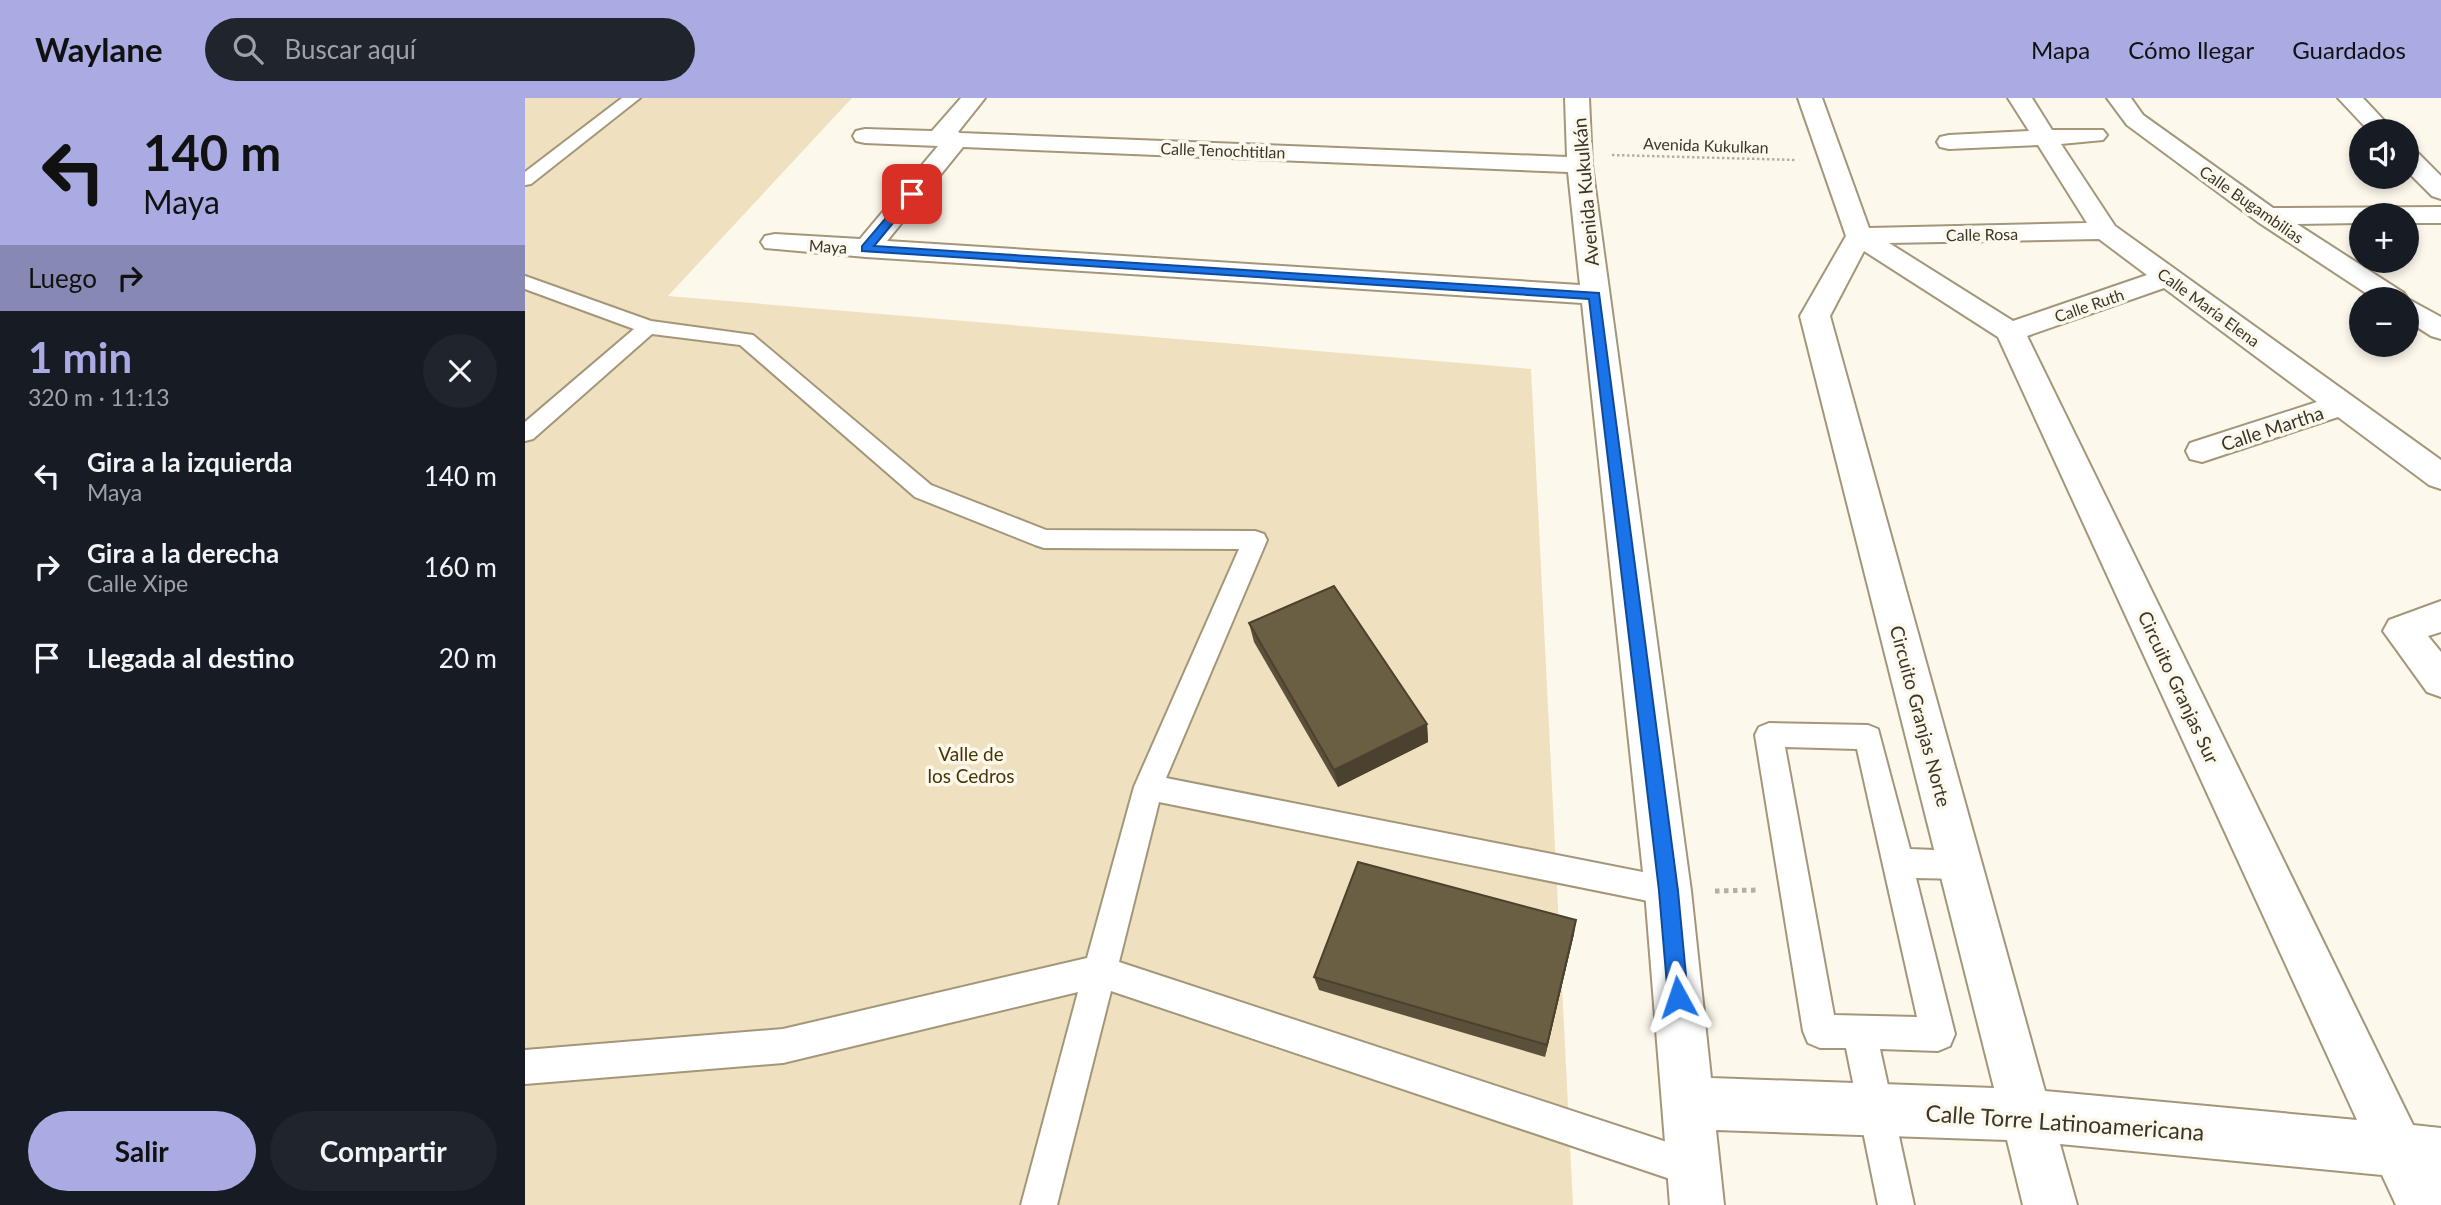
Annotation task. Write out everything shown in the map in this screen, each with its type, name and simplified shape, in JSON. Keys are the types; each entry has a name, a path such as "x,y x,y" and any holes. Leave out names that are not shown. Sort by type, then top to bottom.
{"street":[{"path":"866,248 948,139 973,98"},
{"name":"Avenida Kukulkán","path":"1577,98 1580,159 1595,295 1668,891 1695,1187"},
{"path":"1810,98 1859,236 2010,332"},
{"name":"Calle María Elena","path":"2020,98 2105,231 2441,477"},
{"name":"Calle Bugambilias","path":"2119,98 2135,120 2267,216 2376,287"},
{"path":"2350,98 2370,119"},
{"path":"1949,142 2095,135"},
{"name":"Calle Tenochtitlan","path":"865,136 1580,159"},
{"path":"2419,168 2441,191"},
{"path":"2267,216 2349,215"},
{"path":"2419,215 2441,215"},
{"name":"Calle Rosa","path":"1859,236 2105,231"},
{"name":"Circuito Granjas Norte","path":"1859,236 1815,316 2024,1115 2050,1205"},
{"name":"Maya","path":"775,242 1595,295"},
{"name":"Calle Ruth","path":"2010,332 2168,277"},
{"path":"2419,316 2441,330"},
{"name":"Circuito Granjas Sur","path":"2010,332 2420,1152 2424,1205"},
{"name":"Calle Martha","path":"2202,451 2343,405"},
{"path":"2441,616 2402,631 2441,681"},
{"name":"Calle Torre Latinoamericana","path":"1688,1103 2024,1115 2420,1152"}],"lane":[{"path":"525,180 632,98"},
{"path":"525,282 648,327 746,339 923,491 1044,539 1255,540 1148,787 1039,1205"},
{"path":"525,434 648,327"},
{"path":"1769,735 1868,737 1898,863 1938,1034 1820,1031 1769,735"},
{"path":"1148,787 1668,891"},
{"path":"1898,863 1960,865"},
{"path":"525,1067 783,1045 1098,971 1695,1187"},
{"path":"1859,1031 1896,1205"}],"path":[{"name":"Avenida Kukulkan","path":"1580,159 1832,162"},
{"path":"1668,891 1795,890"}],"green space":[{"name":"Valle de los Cedros","path":"525,98 852,98 668,296 1531,369 1573,1205 525,1205"}],"building":[{"path":"1334,586 1427,724 1334,770 1249,623"},
{"path":"1358,862 1576,920 1547,1045 1314,977"}],"route":[{"path":"912,194 866,248 1595,295 1668,891 1678,997"}]}
